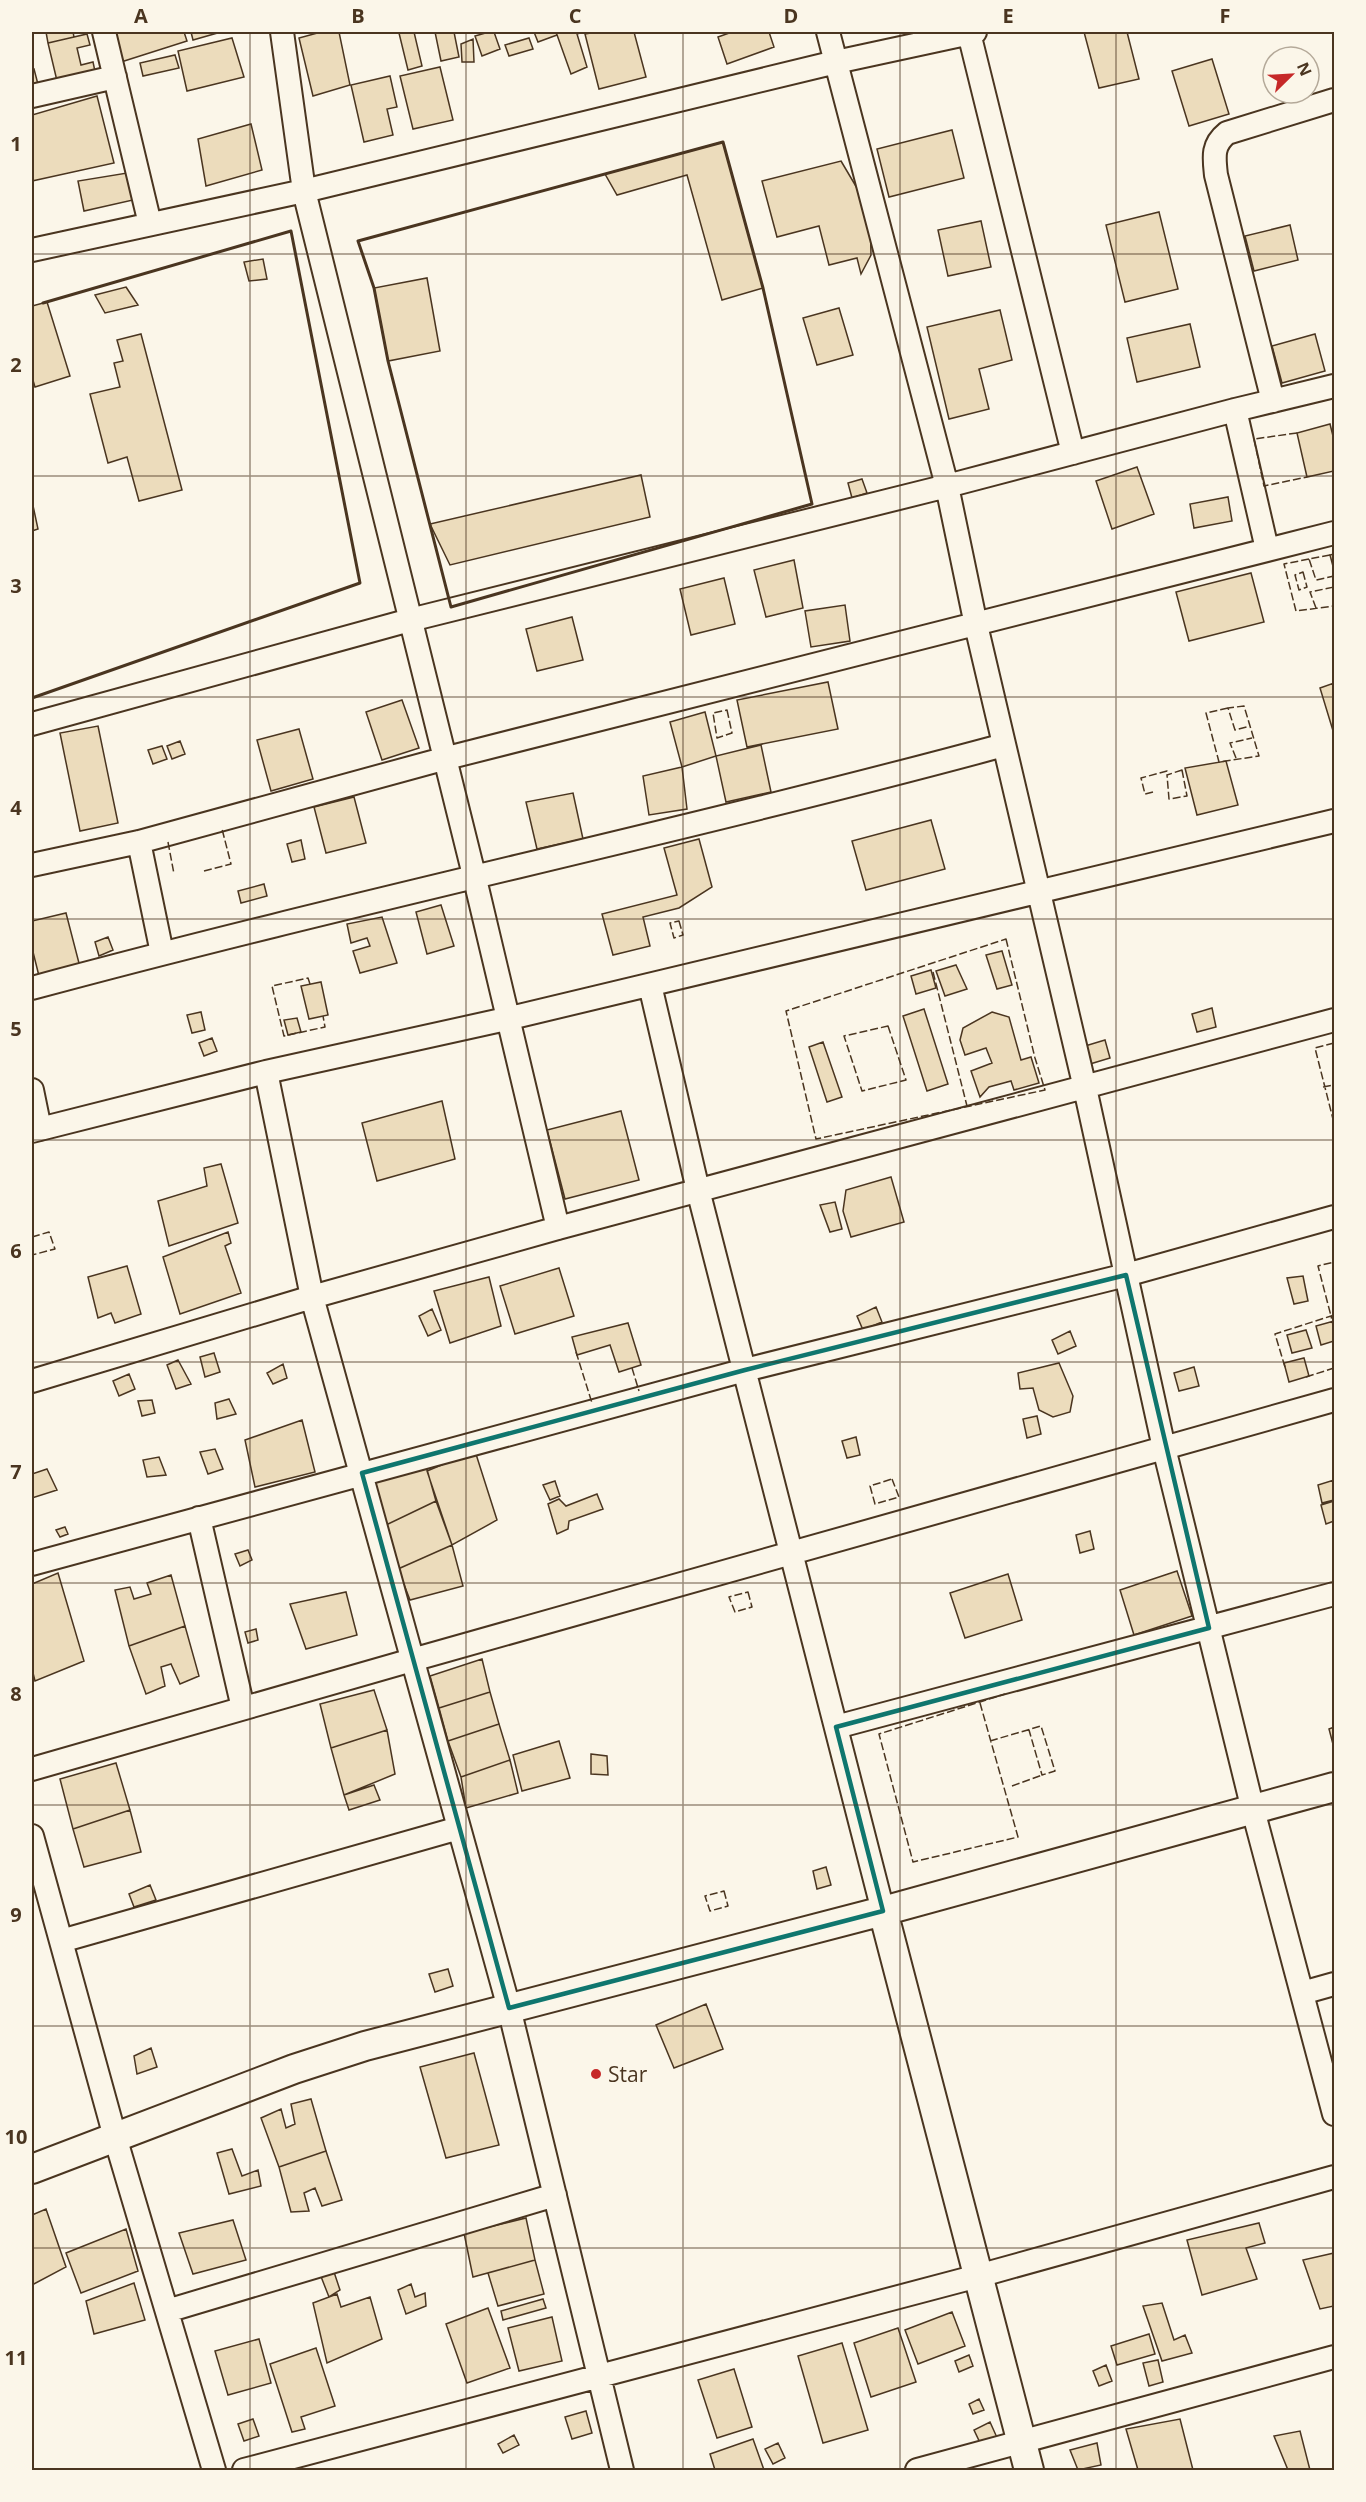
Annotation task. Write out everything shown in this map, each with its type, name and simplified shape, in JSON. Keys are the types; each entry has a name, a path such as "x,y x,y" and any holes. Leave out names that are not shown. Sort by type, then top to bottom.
{"street":[{"path":"104,32 150,224"},
{"path":"283,32 304,191 443,759 474,875 558,1228"},
{"path":"828,32 947,486 976,625 1085,1088 1164,1448 1253,1810 1335,2114"},
{"path":"32,250 304,191 836,62 972,32 1073,453"},
{"path":"32,96 115,77"},
{"path":"1273,401 1216,175 1214,153 1217,141 1227,133 1335,100"},
{"path":"32,724 410,620 1335,386"},
{"path":"1235,410 1268,549"},
{"path":"32,865 139,842 443,759 1335,533"},
{"path":"32,988 474,875 825,793 1004,745"},
{"path":"32,1090 36,1130 266,1072 507,1019 1335,821"},
{"path":"139,842 162,953"},
{"path":"650,984 698,1190 1029,2470"},
{"path":"32,1381 312,1297 558,1228 1335,1020"},
{"path":"266,1072 312,1297 509,2008 622,2470"},
{"path":"32,1564 745,1370 1126,1275 1335,1217"},
{"path":"32,1769 1335,1400"},
{"path":"198,1518 243,1708"},
{"path":"836,1727 1335,1594"},
{"path":"32,2169 294,2069 355,2049 883,1911 1335,1787"},
{"path":"61,1941 459,1828"},
{"path":"32,1836 115,2137 214,2470"},
{"path":"1302,1993 1335,1984"},
{"path":"244,2470 978,2276 1335,2177"},
{"path":"167,2311 555,2195"},
{"path":"917,2470 1335,2357"}],"highlighted area":[{"path":"1126,1275 1209,1628 836,1727 883,1911 509,2008 362,1473 745,1370"}],"building":[{"path":"46,32 73,32 74,37 48,43"},
{"path":"111,32 184,32 187,41 121,62"},
{"path":"191,32 221,32 193,40"},
{"path":"321,32 339,32 350,85 313,96 299,38"},
{"path":"414,32 422,66 408,70 399,33"},
{"path":"435,32 454,32 459,57 441,61"},
{"path":"494,32 500,49 482,56 475,36"},
{"path":"534,32 556,32 557,35 538,42"},
{"path":"556,32 583,32 577,34 587,67 571,74"},
{"path":"634,32 646,77 599,89 585,34"},
{"path":"732,32 769,32 774,47 727,64 718,37"},
{"path":"1084,32 1127,32 1139,79 1099,88"},
{"path":"87,34 90,45 77,48 81,65 93,62 96,76 58,85 48,43"},
{"path":"232,38 244,77 187,91 178,51"},
{"path":"529,38 533,49 509,56 505,45"},
{"path":"473,39 474,62 462,62 461,44"},
{"path":"175,55 179,68 143,76 140,63"},
{"path":"1212,59 1229,114 1189,126 1172,71"},
{"path":"440,67 453,120 413,129 400,76"},
{"path":"34,69 40,92 32,94 32,70"},
{"path":"390,76 397,107 387,109 393,135 364,142 351,85"},
{"path":"97,96 114,163 32,181 32,115"},
{"path":"251,124 262,170 206,186 198,139"},
{"path":"952,130 964,178 889,197 877,149"},
{"path":"723,142 763,288 722,300 687,175 617,195 605,174"},
{"path":"841,161 870,210 871,255 861,274 857,258 829,265 819,226 777,237 762,181"},
{"path":"127,173 133,200 84,211 78,181"},
{"path":"1159,212 1178,289 1125,302 1106,225"},
{"path":"981,221 991,267 948,276 938,230"},
{"path":"1290,225 1298,260 1254,271 1245,236"},
{"path":"263,259 267,279 249,281 244,262"},
{"path":"427,278 440,351 388,361 374,288"},
{"path":"126,287 138,305 105,313 95,295"},
{"path":"47,302 70,376 35,387 32,377 32,306"},
{"path":"839,308 853,355 817,365 803,318"},
{"path":"1000,310 1012,360 979,369 989,409 949,419 927,327"},
{"path":"1190,324 1200,367 1137,382 1127,338"},
{"path":"141,334 182,490 139,501 127,457 108,463 90,394 120,387 114,363 123,361 117,340"},
{"path":"1315,334 1325,371 1282,383 1272,346"},
{"path":"1330,424 1334,440 1334,471 1307,477 1297,433"},
{"path":"1137,467 1154,514 1112,529 1096,481"},
{"path":"641,475 650,517 450,565 430,524"},
{"path":"862,479 867,493 852,498 848,483"},
{"path":"1228,497 1232,521 1194,528 1190,504"},
{"path":"32,501 38,529 32,531"},
{"path":"1334,554 1334,570 1330,555"},
{"path":"794,560 803,608 766,617 754,570"},
{"path":"1251,573 1264,622 1189,641 1176,592"},
{"path":"724,578 735,624 691,635 680,589"},
{"path":"845,605 850,641 811,647 805,611"},
{"path":"572,617 583,660 537,671 526,629"},
{"path":"828,682 838,729 747,747 737,700"},
{"path":"1334,683 1334,734 1320,688"},
{"path":"402,700 419,748 382,760 366,712"},
{"path":"705,712 716,756 682,767 670,722"},
{"path":"98,726 118,823 80,831 60,733"},
{"path":"299,729 313,779 271,791 257,740"},
{"path":"180,741 185,754 172,759 167,746"},
{"path":"761,745 771,792 726,802 716,756"},
{"path":"162,746 167,759 153,764 148,750"},
{"path":"1226,761 1238,805 1197,815 1185,768"},
{"path":"682,767 687,809 649,815 643,776"},
{"path":"573,793 583,839 537,849 526,802"},
{"path":"354,797 366,843 326,853 314,807"},
{"path":"931,820 945,869 866,890 852,841"},
{"path":"699,839 712,887 679,908 643,917 650,946 613,955 602,914 677,895 664,848"},
{"path":"301,840 305,859 292,862 287,844"},
{"path":"264,884 267,896 241,903 238,891"},
{"path":"441,905 454,946 427,954 416,912"},
{"path":"66,913 80,967 39,976 32,948 32,921"},
{"path":"382,917 397,963 360,973 353,951 370,946 367,938 351,943 347,924"},
{"path":"108,937 113,950 99,956 95,942"},
{"path":"1002,951 1012,985 997,989 986,955"},
{"path":"956,965 967,989 945,996 936,971"},
{"path":"931,970 936,988 916,994 911,976"},
{"path":"321,982 328,1015 309,1019 301,986"},
{"path":"1212,1008 1216,1027 1197,1032 1192,1014"},
{"path":"924,1009 948,1084 927,1091 903,1016"},
{"path":"201,1012 205,1030 192,1033 187,1015"},
{"path":"992,1012 1009,1017 1021,1060 1031,1057 1039,1083 1014,1090 1011,1081 989,1087 980,1097 971,1071 992,1063 986,1048 965,1055 960,1040 963,1028"},
{"path":"297,1018 301,1032 288,1035 284,1020"},
{"path":"212,1038 217,1051 204,1056 199,1043"},
{"path":"1105,1040 1110,1058 1090,1064 1085,1046"},
{"path":"823,1042 842,1097 827,1102 809,1047"},
{"path":"442,1101 455,1159 377,1181 362,1123"},
{"path":"621,1111 639,1180 565,1199 547,1130"},
{"path":"221,1164 238,1223 169,1246 158,1201 207,1186 204,1168"},
{"path":"891,1177 904,1222 851,1237 843,1211 846,1190"},
{"path":"835,1202 842,1229 830,1232 820,1205"},
{"path":"228,1232 231,1243 225,1246 241,1293 180,1314 163,1257"},
{"path":"127,1266 141,1314 115,1323 111,1313 98,1318 88,1277"},
{"path":"559,1268 574,1316 515,1334 500,1286"},
{"path":"1303,1276 1308,1301 1294,1304 1287,1278"},
{"path":"489,1277 501,1326 450,1343 434,1291"},
{"path":"876,1307 882,1322 863,1330 857,1316"},
{"path":"432,1309 441,1330 428,1336 419,1316"},
{"path":"1334,1321 1334,1341 1321,1345 1316,1326"},
{"path":"628,1323 641,1365 619,1372 610,1345 577,1355 572,1337"},
{"path":"1306,1330 1312,1348 1292,1353 1287,1335"},
{"path":"1070,1331 1076,1346 1058,1354 1052,1340"},
{"path":"214,1353 220,1372 205,1377 200,1357"},
{"path":"1304,1358 1309,1376 1289,1382 1284,1363"},
{"path":"178,1360 191,1384 176,1389 167,1365"},
{"path":"1059,1363 1073,1396 1070,1412 1053,1417 1039,1410 1033,1388 1020,1389 1018,1373"},
{"path":"283,1364 287,1378 273,1384 267,1373"},
{"path":"1194,1367 1199,1386 1179,1391 1174,1373"},
{"path":"129,1374 135,1389 119,1396 113,1381"},
{"path":"229,1399 236,1414 217,1419 215,1403"},
{"path":"152,1400 155,1413 142,1416 138,1401"},
{"path":"1037,1416 1041,1434 1027,1438 1023,1419"},
{"path":"302,1420 315,1472 255,1487 245,1440"},
{"path":"856,1437 860,1455 847,1458 842,1441"},
{"path":"215,1449 223,1469 208,1474 200,1452"},
{"path":"475,1451 497,1520 452,1545 427,1471"},
{"path":"159,1457 166,1475 147,1477 143,1460"},
{"path":"424,1459 436,1501 384,1526 372,1483"},
{"path":"47,1469 57,1490 32,1498 32,1474"},
{"path":"1334,1480 1334,1500 1322,1503 1318,1485"},
{"path":"555,1481 560,1496 550,1500 543,1485"},
{"path":"597,1494 603,1509 569,1521 568,1529 557,1534 548,1504 559,1499 566,1506"},
{"path":"436,1501 452,1545 398,1569 384,1526"},
{"path":"1334,1501 1334,1521 1326,1524 1321,1505"},
{"path":"65,1527 68,1534 60,1537 56,1530"},
{"path":"1090,1531 1094,1549 1080,1553 1076,1535"},
{"path":"452,1545 463,1586 410,1600 398,1569"},
{"path":"248,1550 252,1560 240,1566 235,1554"},
{"path":"1177,1571 1192,1616 1134,1635 1120,1590"},
{"path":"58,1573 84,1661 35,1681 32,1669 32,1584"},
{"path":"1008,1574 1022,1620 965,1638 950,1593"},
{"path":"171,1575 185,1626 129,1646 115,1590 130,1587 134,1599 151,1594 147,1583"},
{"path":"346,1592 357,1635 306,1649 290,1604"},
{"path":"185,1626 199,1676 180,1684 171,1664 161,1667 165,1686 146,1694 129,1646"},
{"path":"256,1629 258,1640 248,1643 245,1632"},
{"path":"482,1659 490,1692 439,1708 430,1676"},
{"path":"374,1690 387,1730 331,1748 320,1704"},
{"path":"490,1692 499,1724 448,1741 439,1708"},
{"path":"499,1724 510,1760 461,1777 448,1741"},
{"path":"1334,1727 1334,1748 1329,1729"},
{"path":"387,1730 395,1774 344,1795 331,1748"},
{"path":"559,1741 570,1778 522,1791 513,1755"},
{"path":"591,1754 607,1756 608,1775 591,1774"},
{"path":"510,1760 518,1793 466,1808 461,1777"},
{"path":"116,1763 130,1810 73,1829 60,1779"},
{"path":"374,1785 380,1800 349,1810 344,1795"},
{"path":"130,1810 141,1852 84,1867 73,1829"},
{"path":"826,1867 831,1885 817,1889 813,1871"},
{"path":"150,1885 156,1900 134,1907 129,1894"},
{"path":"448,1969 453,1986 435,1992 429,1974"},
{"path":"706,2004 723,2049 674,2068 656,2025"},
{"path":"151,2048 157,2067 137,2074 134,2056"},
{"path":"474,2053 499,2145 446,2158 420,2067"},
{"path":"311,2099 326,2151 279,2167 261,2118 281,2109 286,2128 295,2124 291,2104"},
{"path":"232,2149 242,2176 258,2170 261,2186 229,2194 217,2153"},
{"path":"326,2151 342,2200 322,2206 315,2188 304,2193 309,2211 291,2212 279,2167"},
{"path":"46,2209 66,2267 32,2285 32,2215"},
{"path":"526,2218 535,2260 473,2277 464,2233"},
{"path":"233,2220 246,2260 193,2274 179,2233"},
{"path":"1259,2223 1265,2243 1246,2248 1257,2279 1202,2295 1187,2240"},
{"path":"126,2229 138,2271 81,2293 66,2253"},
{"path":"1334,2253 1334,2306 1320,2309 1303,2260"},
{"path":"535,2260 544,2294 498,2306 488,2273"},
{"path":"333,2269 340,2290 329,2297 320,2274"},
{"path":"134,2283 145,2320 94,2334 86,2301"},
{"path":"411,2284 415,2297 425,2293 426,2306 406,2314 398,2290"},
{"path":"337,2294 341,2307 370,2297 382,2339 327,2363 313,2303"},
{"path":"543,2299 546,2308 503,2320 501,2311"},
{"path":"1162,2303 1174,2340 1185,2335 1192,2353 1162,2361 1143,2306"},
{"path":"488,2308 510,2368 467,2383 446,2324"},
{"path":"952,2312 965,2346 918,2364 905,2330"},
{"path":"552,2317 562,2361 519,2371 508,2328"},
{"path":"898,2328 916,2382 871,2397 854,2343"},
{"path":"1149,2334 1155,2354 1117,2365 1111,2346"},
{"path":"259,2339 271,2383 228,2395 215,2351"},
{"path":"842,2343 868,2430 823,2443 798,2356"},
{"path":"316,2348 335,2406 301,2417 305,2429 292,2432 270,2364"},
{"path":"969,2355 973,2366 959,2372 955,2361"},
{"path":"1158,2360 1163,2382 1149,2386 1143,2363"},
{"path":"1106,2365 1112,2381 1099,2386 1093,2371"},
{"path":"734,2369 752,2427 717,2438 698,2380"},
{"path":"979,2399 984,2410 973,2414 969,2404"},
{"path":"586,2411 592,2433 572,2439 565,2417"},
{"path":"253,2419 259,2436 244,2441 238,2424"},
{"path":"1180,2419 1193,2470 1138,2470 1126,2429"},
{"path":"990,2422 999,2442 983,2449 974,2430"},
{"path":"1300,2431 1310,2470 1288,2470 1274,2436"},
{"path":"514,2435 519,2445 503,2453 498,2444"},
{"path":"753,2439 764,2470 715,2470 710,2454"},
{"path":"778,2443 785,2458 773,2464 765,2449"},
{"path":"1097,2443 1101,2465 1078,2470 1070,2450"}],"fence":[{"path":"1297,433 1254,439 1264,486 1307,477"},
{"path":"1330,555 1309,559 1316,580 1334,576"},
{"path":"1309,559 1284,564 1296,611 1334,606"},
{"path":"1303,572 1307,587 1299,590 1295,575 1303,572"},
{"path":"1316,608 1310,592 1334,587"},
{"path":"1228,708 1206,713 1219,762 1259,756 1244,706 1228,708 1235,730 1250,726"},
{"path":"727,710 732,733 717,738 713,713 727,710"},
{"path":"1236,758 1230,743 1252,738"},
{"path":"1182,770 1187,796 1169,799 1167,775 1182,770"},
{"path":"1153,792 1145,794 1141,778 1167,771 1167,775"},
{"path":"204,871 231,864 222,829 220,829"},
{"path":"168,842 174,874"},
{"path":"679,921 683,935 674,938 670,923 679,921"},
{"path":"1006,939 1045,1090 816,1139 786,1011 1006,939"},
{"path":"933,972 967,1106"},
{"path":"310,984 308,978 272,986 284,1036 325,1027 323,1016"},
{"path":"888,1026 906,1080 862,1091 844,1036 888,1026"},
{"path":"1334,1043 1315,1048 1334,1123"},
{"path":"1323,1087 1334,1085"},
{"path":"32,1237 49,1232 55,1249 32,1255"},
{"path":"1332,1318 1331,1316 1334,1315 1331,1316 1318,1266 1334,1262"},
{"path":"1285,1367 1275,1334 1331,1316 1333,1325"},
{"path":"576,1352 592,1403"},
{"path":"632,1368 639,1391"},
{"path":"1306,1377 1334,1368"},
{"path":"892,1479 899,1497 875,1504 870,1486 892,1479"},
{"path":"748,1592 752,1607 735,1612 729,1597 748,1592"},
{"path":"980,1703 1018,1837 913,1862 879,1734 1005,1694"},
{"path":"990,1741 1041,1726 1055,1771 1042,1775 1029,1730"},
{"path":"1012,1786 1042,1775"},
{"path":"724,1891 728,1906 710,1911 705,1896 724,1891"}],"wall":[{"path":"723,142 763,288 812,504 451,607 388,361 374,288 358,241 723,142"},
{"path":"32,698 360,583 291,231 43,303"}],"place":[{"name":"Star","path":"596,2074"}]}
